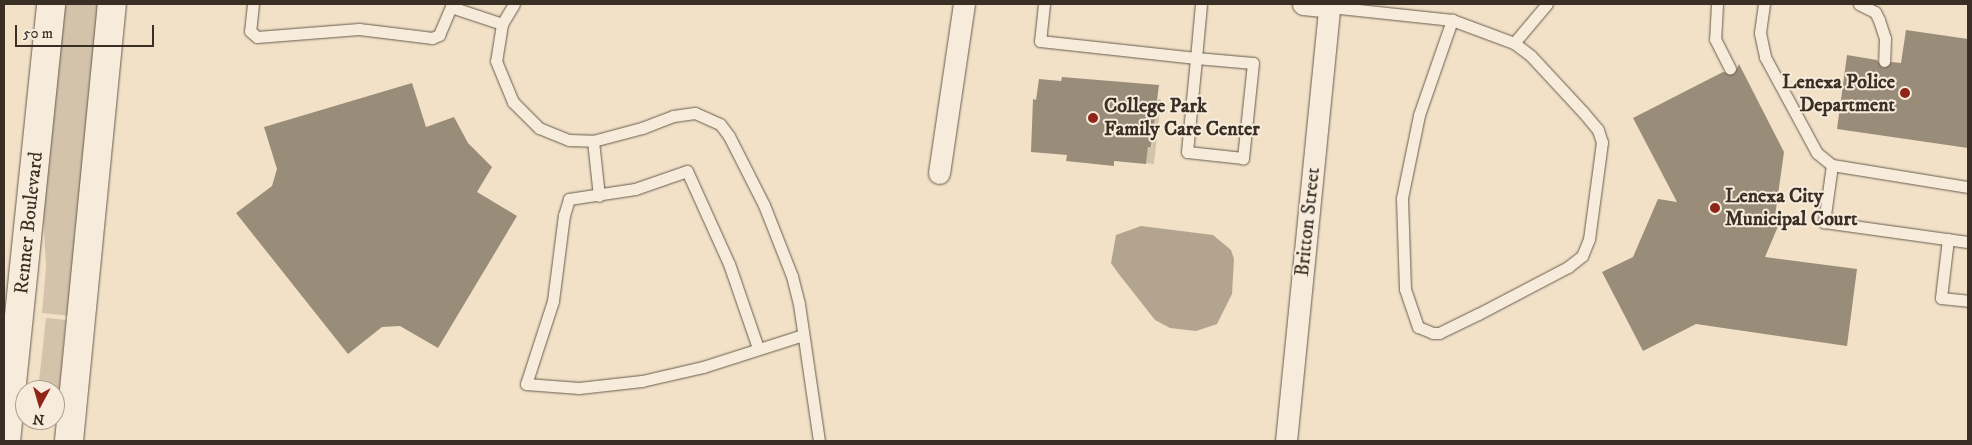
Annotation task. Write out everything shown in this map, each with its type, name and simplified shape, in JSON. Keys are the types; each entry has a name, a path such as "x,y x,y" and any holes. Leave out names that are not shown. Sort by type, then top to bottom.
{"main road":[{"name":"Renner Boulevard","path":"6,441 51,4"},
{"path":"69,441 112,4"}],"street":[{"path":"939,173 964,4"},
{"path":"1303,4 1330,5"},
{"name":"Britton Street","path":"1286,441 1330,5"}],"lane":[{"path":"253,4 250,31 256,37 359,29 432,38 439,34 452,6 502,24"},
{"path":"514,4 502,24 496,61 507,91 519,110 534,125 555,135 593,141 682,114 701,114 720,124 737,149 782,244 799,304 820,441"},
{"path":"1044,4 1040,41 1196,58 1252,63 1242,158 1187,152 1196,58 1202,4"},
{"path":"1514,43 1547,4"},
{"path":"1717,4 1715,39 1730,68"},
{"path":"1764,4 1760,33 1765,57 1805,134 1817,153 1832,164 1968,187"},
{"path":"1859,4 1875,12 1879,20 1885,38 1884,60"},
{"path":"1330,5 1452,20 1514,43 1531,56 1598,130 1602,156 1589,239 1582,256 1568,267 1440,333 1426,331 1418,326 1411,312 1405,289 1402,198 1419,115 1452,20"},
{"path":"593,141 599,196"},
{"path":"1832,164 1824,222 1968,242"},
{"path":"758,348 729,264 687,171 635,189 570,199 566,206 553,301 526,384 579,388 634,382 703,367 803,335"},
{"path":"1948,239 1940,298 1968,301"}],"shaded area":[{"path":"62,4 103,4 72,316 42,313 46,267 43,212"},
{"path":"1158,99 1161,99 1154,164 1146,163 1148,147 1152,147 1155,110 1152,102 1157,103"},
{"path":"1141,226 1213,235 1231,250 1234,259 1232,294 1217,324 1196,331 1170,328 1155,320 1118,273 1111,263 1116,235"},
{"path":"46,318 66,320 60,380 39,380"}],"building":[{"name":"Lenexa Police Department","path":"1906,30 1968,39 1968,148 1837,129 1847,55 1877,60 1883,68 1891,62 1901,63"},
{"name":"Lenexa City Municipal Court","path":"1739,64 1784,152 1775,216 1782,217 1765,257 1857,269 1847,346 1696,324 1643,351 1602,272 1633,257 1658,199 1677,202 1633,118 1723,72 1734,74"},
{"name":"College Park Family Care Center","path":"1062,77 1159,85 1151,147 1148,147 1146,164 1114,161 1114,166 1066,161 1067,155 1031,152 1033,99 1036,100 1039,79 1061,81"},
{"path":"412,83 426,127 454,117 468,143 492,167 477,192 517,216 438,348 400,326 382,327 348,354 236,213 272,186 277,169 264,127"}],"place":[{"name":"Lenexa Police Department","path":"1905,93"},
{"name":"College Park Family Care Center","path":"1093,118"},
{"name":"Lenexa City Municipal Court","path":"1715,208"}]}
